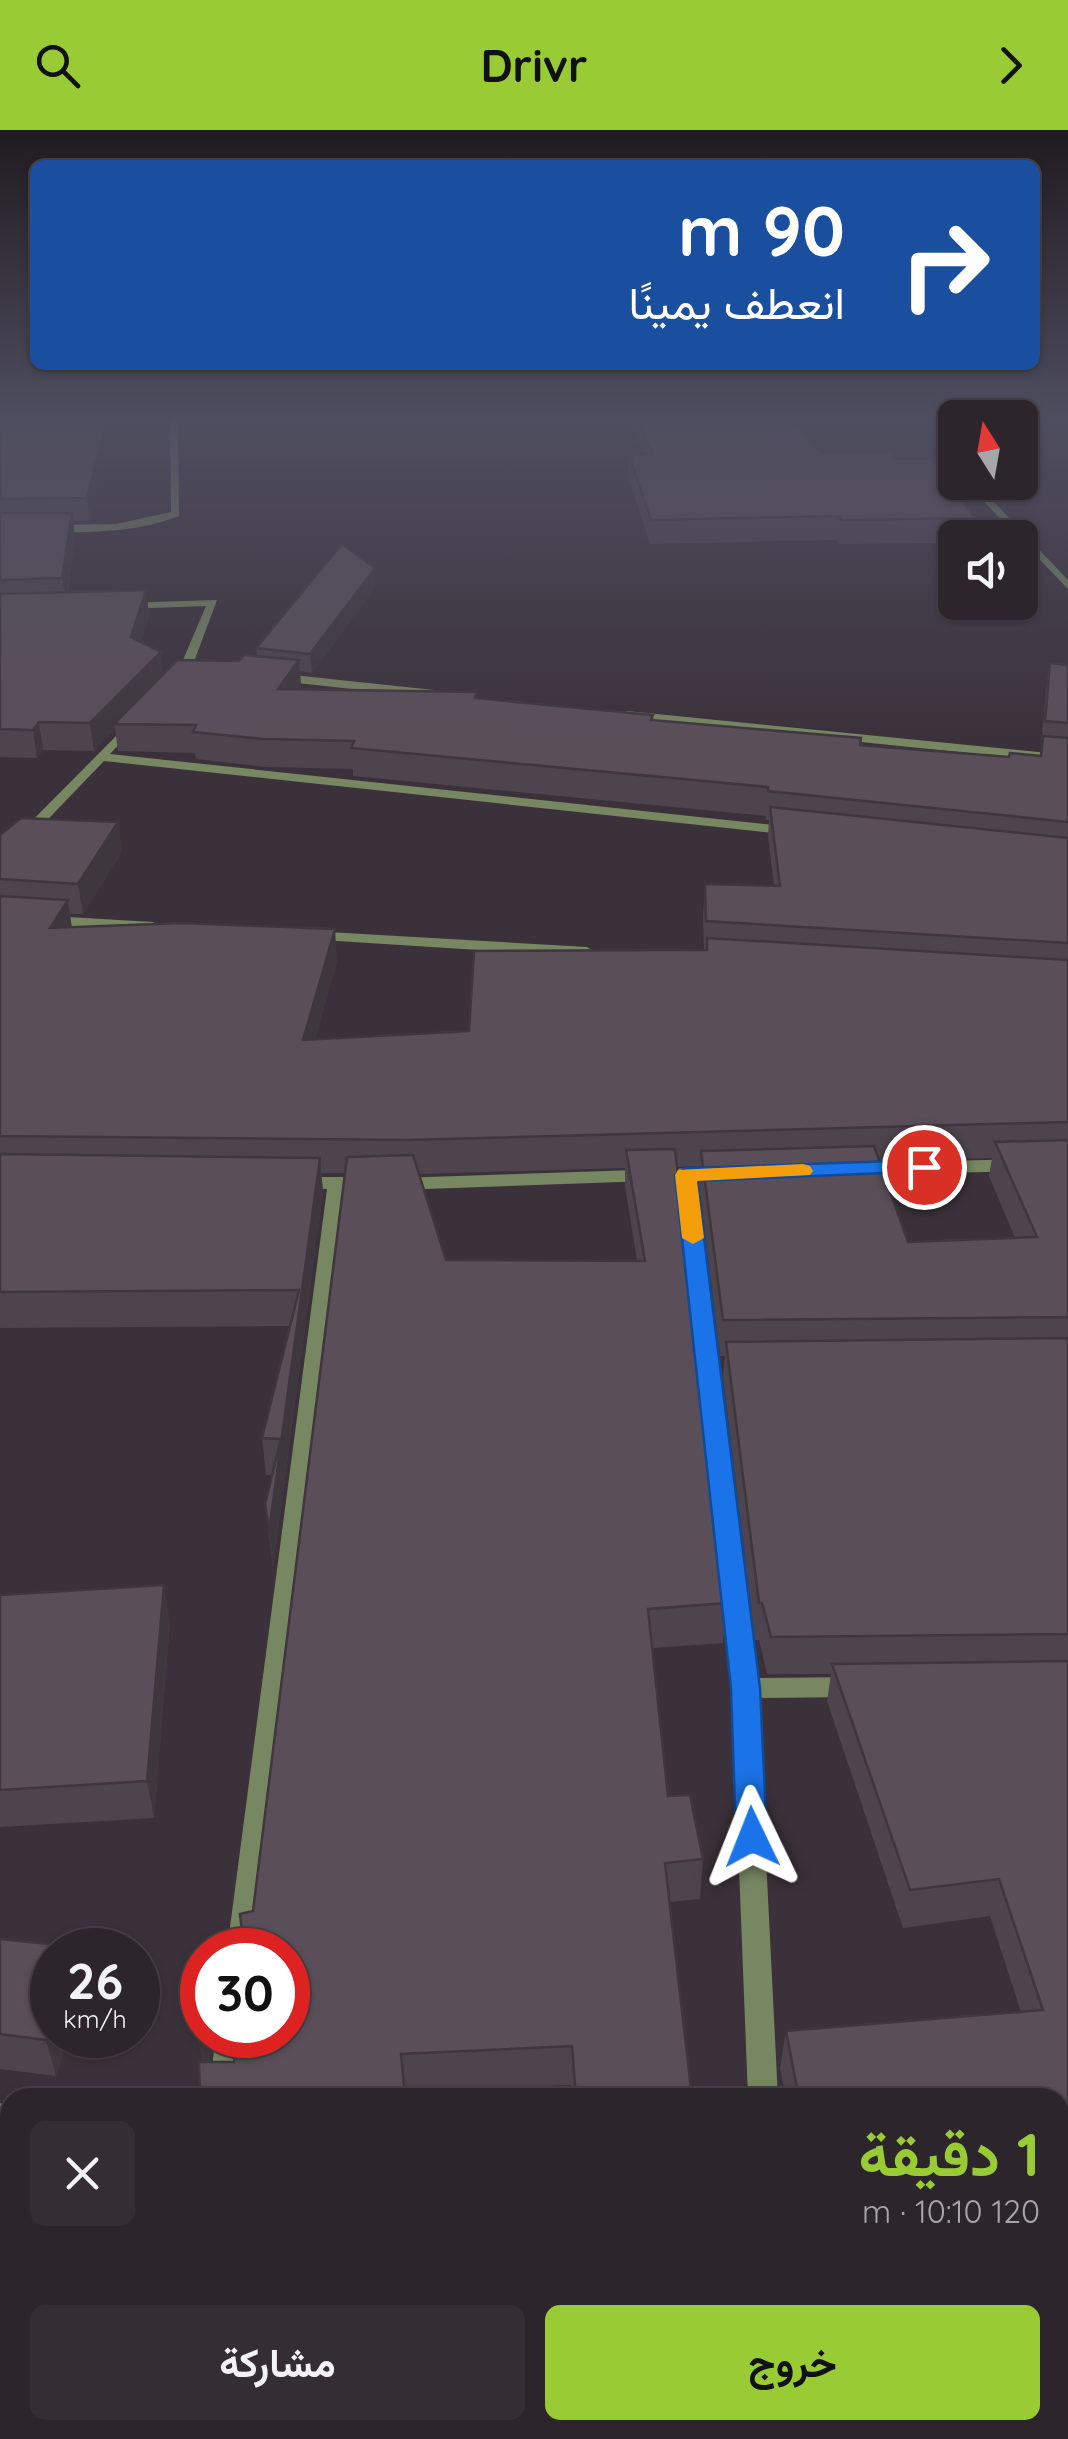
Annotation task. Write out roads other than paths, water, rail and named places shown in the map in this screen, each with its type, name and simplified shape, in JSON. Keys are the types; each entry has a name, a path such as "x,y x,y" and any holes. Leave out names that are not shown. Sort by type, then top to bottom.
{"street":[{"path":"0,529 64,527"},
{"path":"1012,527 1068,586"},
{"path":"116,606 213,602 186,667 174,680"},
{"path":"186,667 206,669"},
{"path":"265,676 442,695"},
{"path":"0,861 150,706"},
{"path":"620,714 1068,759"},
{"path":"101,756 811,832"},
{"path":"0,918 173,928"},
{"path":"288,934 598,953"},
{"path":"844,1170 1068,1164"},
{"path":"277,1182 745,1173"},
{"path":"686,1175 717,1367 745,1688 763,2088"},
{"path":"245,1928 337,1183"},
{"path":"745,1688 878,1686"},
{"path":"224,2088 228,2058"}]}
